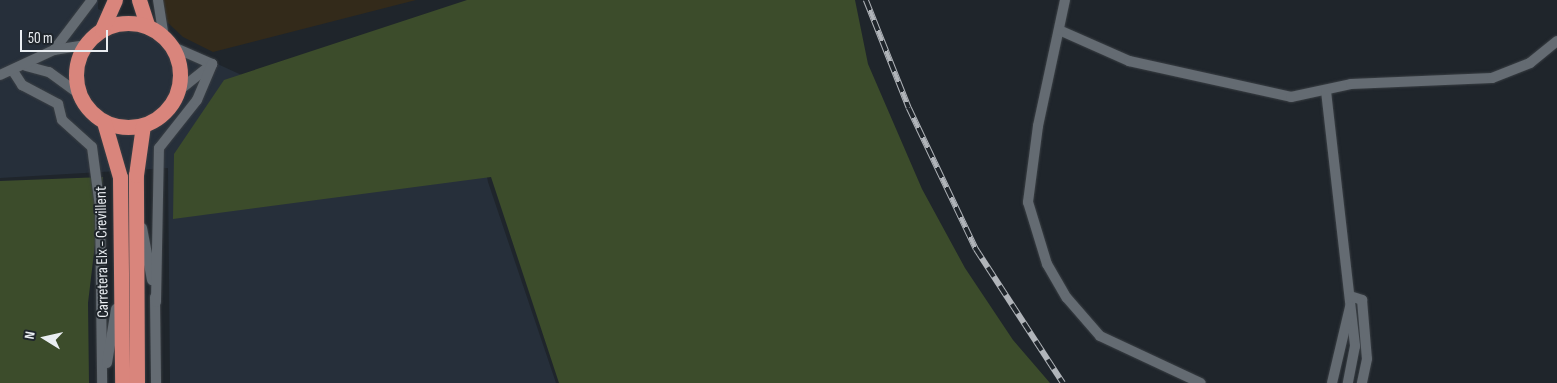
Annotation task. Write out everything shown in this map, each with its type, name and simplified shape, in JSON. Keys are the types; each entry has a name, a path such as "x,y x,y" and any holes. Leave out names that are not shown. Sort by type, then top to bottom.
{"highway":[{"path":"102,29 122,23 148,26 168,42 180,68 177,92 166,110 143,125 104,122 91,113 78,93 75,73 84,45 102,29 115,0"},
{"path":"139,0 148,26"},
{"name":"Carretera Elx - Crevillent","path":"104,122 120,177 122,383"},
{"name":"Carretera Elx - Crevillent","path":"137,383 136,200 143,125"}],"street":[{"path":"54,50 92,0"},
{"path":"158,0 168,42 212,64"},
{"path":"1065,0 1038,126 1028,202 1047,264 1067,298 1100,336 1201,383"},
{"path":"1059,30 1083,44 1172,74 1271,96 1291,98 1351,84 1492,78 1530,63 1557,41"},
{"path":"0,75 26,66 54,50 84,45"},
{"path":"177,92 212,64"},
{"path":"156,383 160,148 197,100 212,64"},
{"path":"26,66 49,72 78,93"},
{"path":"13,71 22,85 58,104 62,120 92,147 100,207 103,383"},
{"path":"1326,91 1355,346 1348,383"},
{"path":"136,200 156,302"},
{"path":"103,383 121,280"},
{"path":"1332,383 1351,300"},
{"path":"1351,300 1362,300 1366,359 1362,383"}],"shaded area":[{"path":"0,0 98,0 98,9 248,78 459,33 488,182 556,383 170,383 168,168 0,178"},
{"path":"162,0 416,0 213,52 183,37 167,22"}],"green space":[{"path":"467,0 855,0 868,64 922,189 965,268 1013,340 1050,383 559,383 491,177 173,219 174,154 224,80"},
{"path":"103,177 88,303 89,383 0,383 0,181"}],"railway":[{"path":"866,0 909,108 976,249 1063,383"}]}
